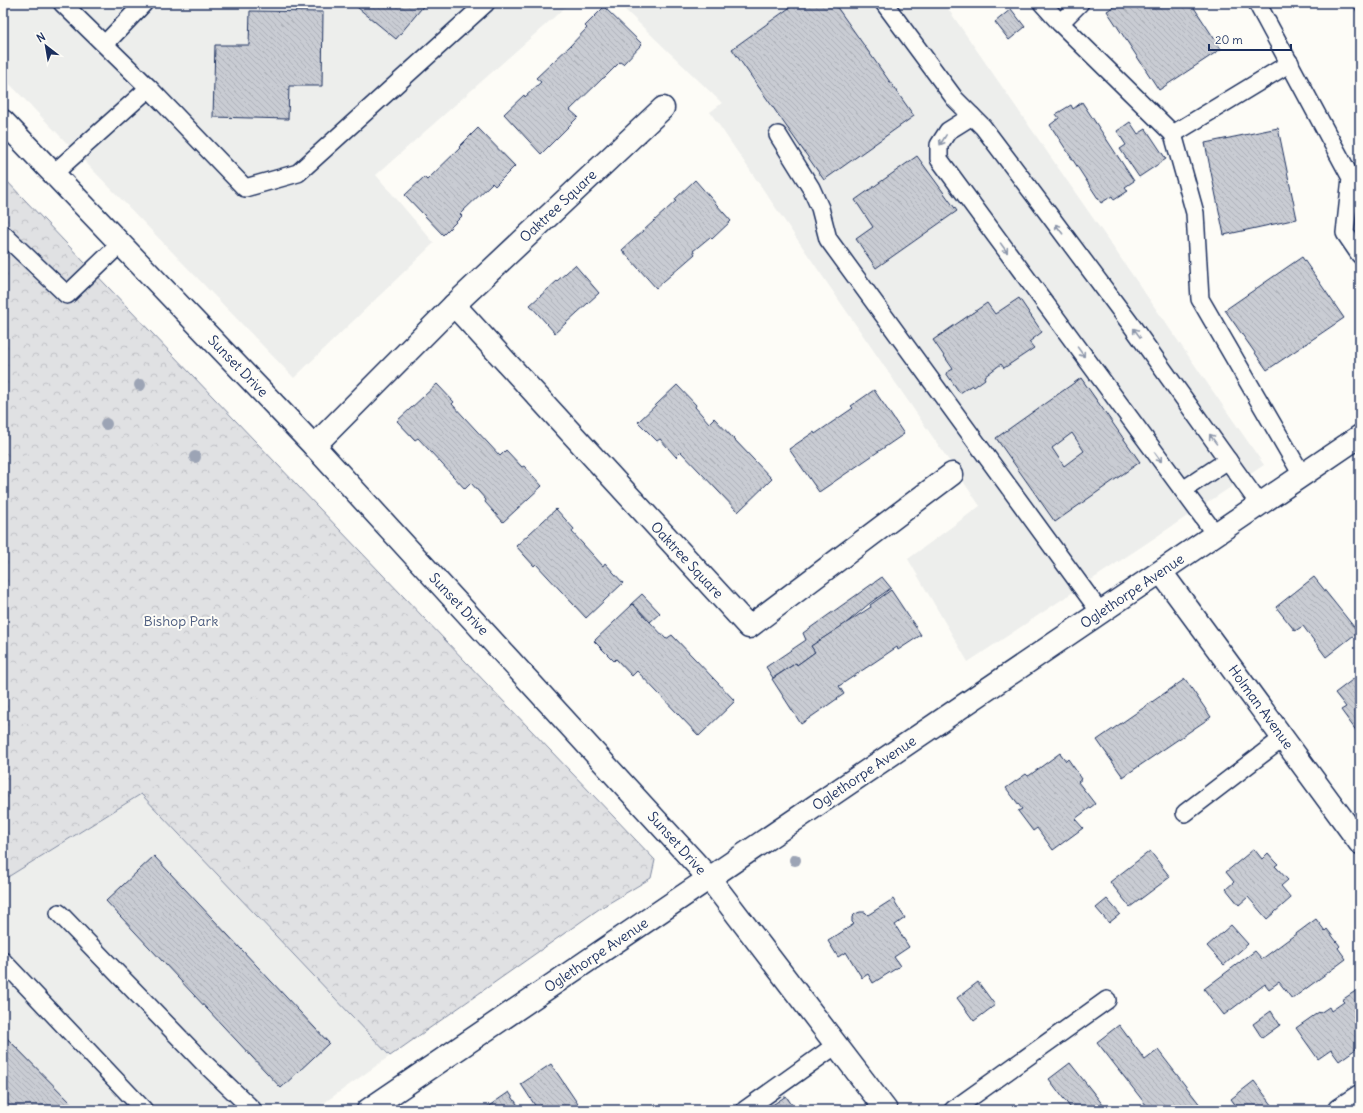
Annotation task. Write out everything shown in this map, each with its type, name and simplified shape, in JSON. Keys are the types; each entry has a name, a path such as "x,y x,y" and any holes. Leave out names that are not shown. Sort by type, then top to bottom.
{"street":[{"name":"Oaktree Square","path":"314,446 454,305 663,108"},
{"name":"Sunset Drive","path":"3,121 314,446 709,878 886,1110"},
{"name":"Oaktree Square","path":"454,305 749,627 952,474"},
{"name":"Oglethorpe Avenue","path":"368,1110 1360,436"},
{"name":"Holman Avenue","path":"1161,572 1360,843"},
{"path":"1339,1110 1360,1096"}],"lane":[{"path":"62,3 150,88 245,188 298,173 486,3"},
{"path":"105,44 144,3"},
{"path":"884,3 955,99 983,127 1127,320 1260,505"},
{"path":"1042,3 1060,23 1173,134 1194,213 1200,299 1302,475"},
{"path":"1060,23 1080,3"},
{"path":"1257,3 1351,178 1345,233 1360,255"},
{"path":"1173,134 1290,63"},
{"path":"53,174 150,88"},
{"path":"972,116 948,131 939,146 938,159 1216,535"},
{"path":"778,135 811,188 820,208 828,239 1100,612"},
{"path":"3,234 67,295 120,244"},
{"path":"1183,490 1228,460"},
{"path":"1185,813 1283,738"},
{"path":"59,913 203,1062 253,1110"},
{"path":"3,961 144,1110"},
{"path":"953,1110 1107,1000"},
{"path":"745,1110 836,1045"}],"shaded area":[{"path":"3,3 570,3 376,175 434,243 294,378 3,77"},
{"path":"618,3 944,3 1264,465 968,662 908,559 980,506 710,112 722,103"},
{"path":"141,794 390,1056 314,1110 3,1110 3,880"}],"green space":[{"name":"Bishop Park","path":"3,177 655,860 651,878 599,909 390,1056 141,794 3,880"}],"building":[{"path":"352,3 426,3 396,39"},
{"path":"796,3 834,3 914,116 824,180 732,49"},
{"path":"1119,3 1191,3 1221,49 1159,90 1107,11"},
{"path":"1352,3 1360,3 1360,17"},
{"path":"604,7 642,44 623,64 620,62 570,110 578,117 541,154 504,114 524,95 525,97 541,82 536,78 570,46 587,28 585,26"},
{"path":"1011,9 1025,27 1009,40 995,22"},
{"path":"250,11 323,12 322,86 289,86 288,119 213,117 215,45 249,45"},
{"path":"1082,102 1134,181 1125,187 1128,191 1114,200 1112,196 1101,203 1050,125 1059,118 1056,114 1071,105 1073,109"},
{"path":"1130,122 1138,134 1146,129 1166,159 1139,177 1120,149 1126,145 1117,131"},
{"path":"478,128 515,166 495,186 492,183 460,214 462,216 443,235 405,195 424,177 427,180"},
{"path":"1278,128 1297,219 1224,235 1205,143"},
{"path":"917,156 957,211 876,268 856,239 873,227 855,200"},
{"path":"695,180 731,221 712,239 710,237 693,251 695,254 656,288 622,250 676,201 675,199"},
{"path":"1302,257 1344,318 1267,370 1225,310"},
{"path":"575,265 599,293 555,333 530,305"},
{"path":"1019,298 1042,332 1029,342 1034,348 1004,368 1001,364 974,387 972,385 960,393 946,373 953,369 933,340 987,303 995,314"},
{"path":"1081,378 1140,462 1055,522 996,438","holes":["1072,433 1084,451 1064,466 1052,448"]},
{"path":"437,384 454,402 452,404 500,456 506,450 522,467 524,466 542,486 503,522 485,502 486,500 471,483 465,489 418,438 415,440 397,421"},
{"path":"677,385 696,405 695,407 709,423 714,418 772,479 738,512 681,452 676,457 660,439 657,441 638,422"},
{"path":"874,390 904,434 819,492 789,449 814,432 815,434 853,408 851,406"},
{"path":"556,509 574,529 572,532 603,566 605,563 623,583 586,618 536,564 534,566 516,546"},
{"path":"882,577 891,588 870,603 844,625 811,646 815,652 797,665 796,663 773,678 766,667 806,640 803,633"},
{"path":"1314,577 1358,632 1326,657 1303,626 1295,631 1276,607"},
{"path":"891,590 921,635 898,650 897,647 839,686 844,694 801,724 772,679 796,663 797,665 815,652 811,646 871,607 870,605"},
{"path":"642,594 660,613 650,622 633,604 630,605"},
{"path":"633,604 666,639 672,635 735,701 699,736 637,671 632,676 616,659 614,661 594,641"},
{"path":"1360,674 1360,736 1341,710 1346,707 1335,693"},
{"path":"1185,679 1211,717 1123,777 1097,740"},
{"path":"1060,753 1066,761 1068,759 1082,779 1078,782 1095,804 1075,819 1083,828 1053,850 1037,828 1033,831 1018,811 1022,809 1006,788 1026,774 1028,776 1030,775"},
{"path":"1254,849 1262,859 1268,853 1278,864 1275,866 1288,880 1281,886 1291,898 1267,919 1248,897 1239,905 1226,889 1234,882 1226,872"},
{"path":"1150,851 1170,877 1130,907 1110,882"},
{"path":"154,856 329,1043 281,1088 106,901"},
{"path":"893,899 905,918 895,925 909,947 894,957 900,966 873,983 868,974 862,978 846,952 838,957 828,941 854,924 852,922 852,917 855,914 865,912 868,915"},
{"path":"1107,899 1120,914 1109,923 1096,908"},
{"path":"1316,919 1325,931 1327,929 1340,946 1338,948 1346,959 1292,999 1279,982 1269,989 1265,984 1224,1015 1204,989 1255,951 1262,959"},
{"path":"1231,925 1248,944 1224,965 1207,946"},
{"path":"978,982 995,1005 974,1021 957,998"},
{"path":"1360,988 1360,1046 1339,1061 1331,1050 1318,1059 1296,1028 1329,1007 1331,1011 1344,1002 1342,1000"},
{"path":"1271,1011 1280,1025 1262,1038 1253,1024"},
{"path":"1119,1025 1145,1060 1158,1050 1204,1110 1150,1110 1097,1042"},
{"path":"3,1034 78,1110 3,1110"},
{"path":"1070,1063 1107,1110 1072,1110 1049,1079"},
{"path":"551,1064 582,1110 538,1110 521,1084"},
{"path":"1254,1081 1276,1110 1239,1110 1231,1099"},
{"path":"509,1092 521,1110 483,1110"},
{"path":"786,1096 794,1108 800,1104 804,1110 765,1110"}]}
